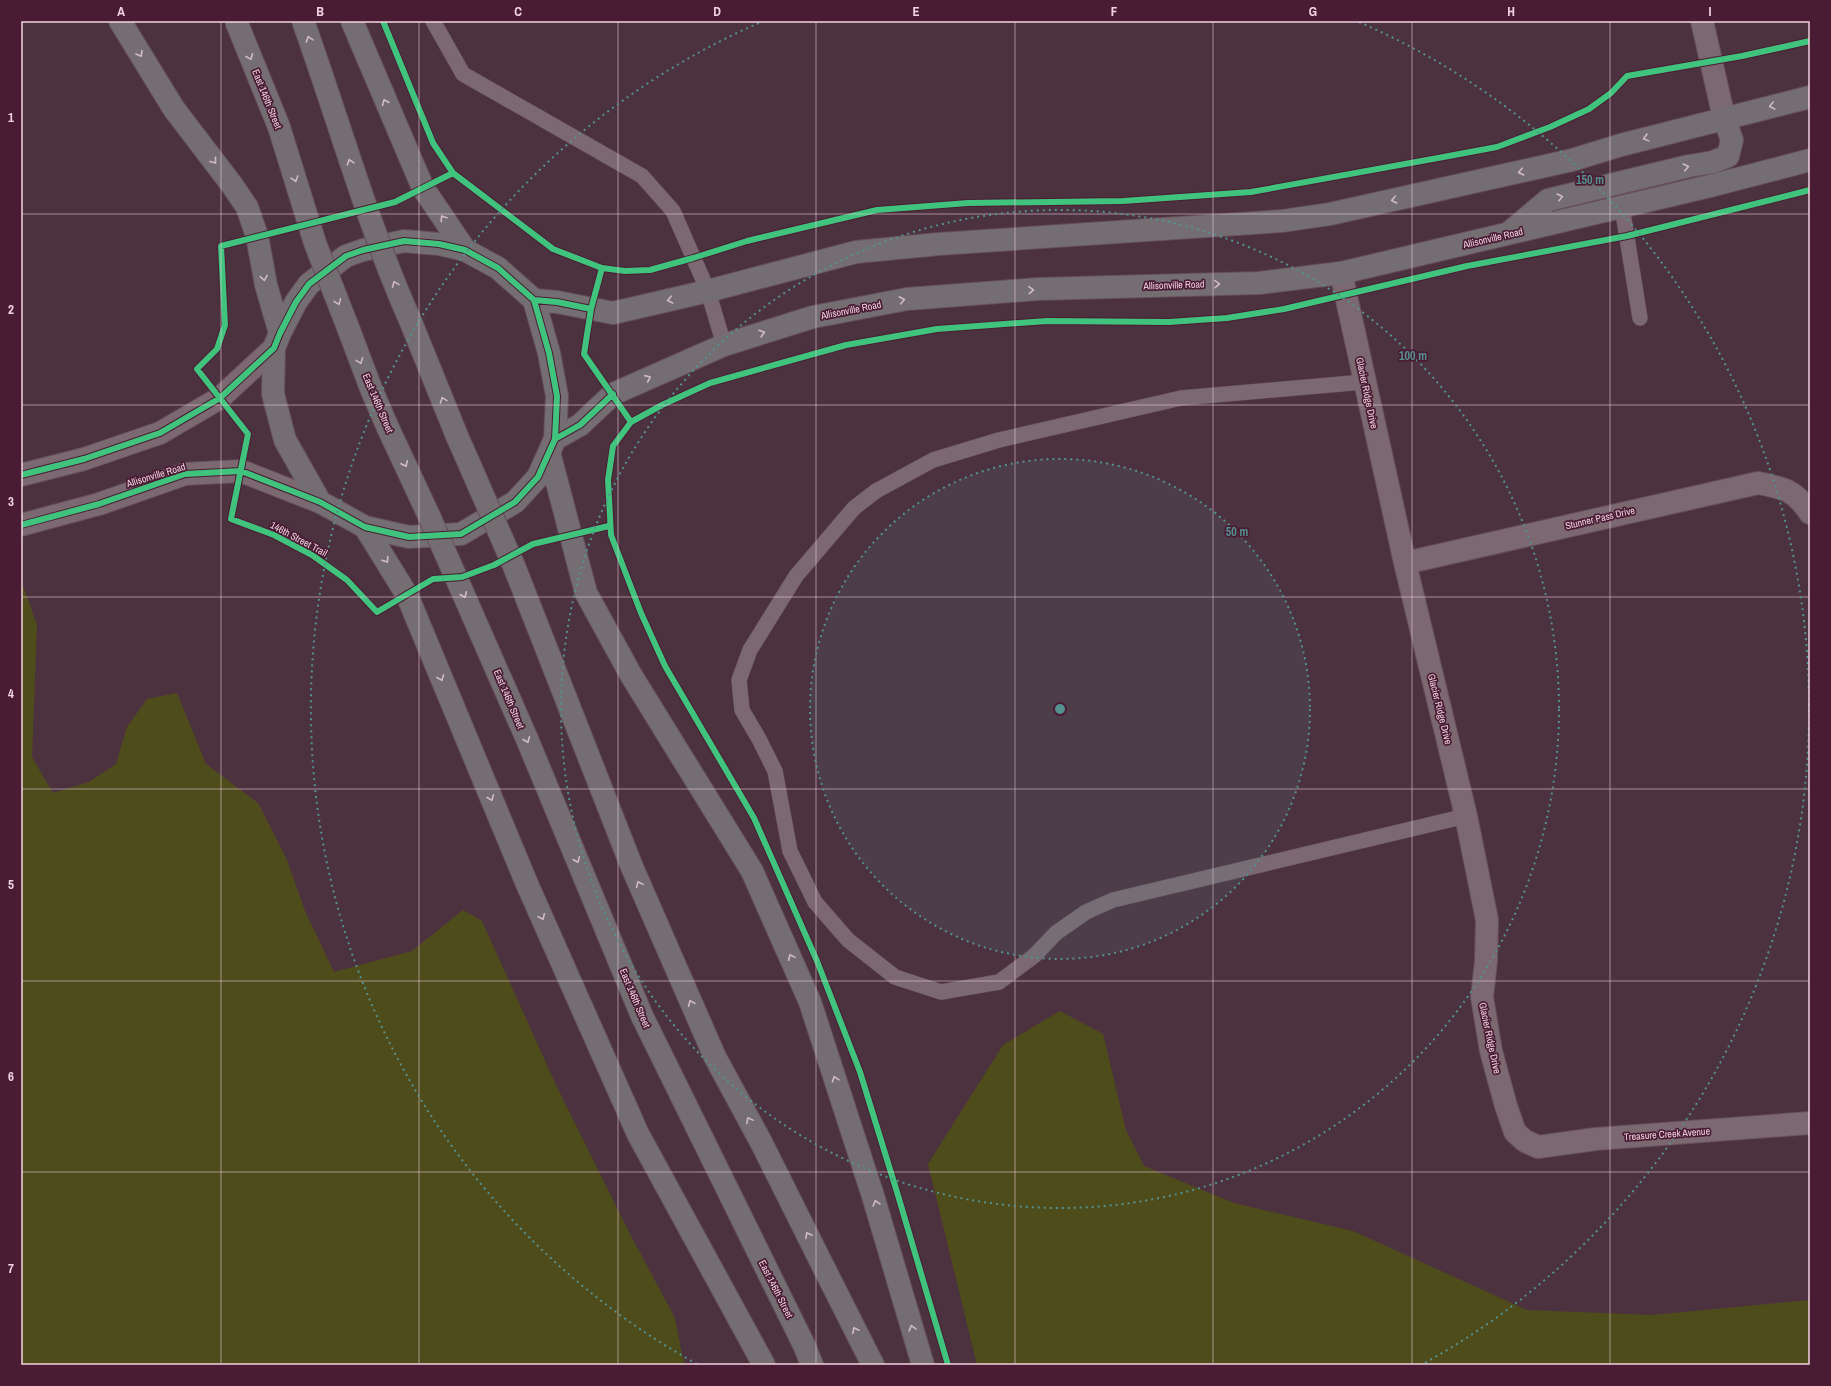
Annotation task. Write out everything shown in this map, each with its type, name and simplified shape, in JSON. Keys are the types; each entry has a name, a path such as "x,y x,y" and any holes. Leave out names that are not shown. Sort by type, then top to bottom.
{"main road":[{"path":"120,21 174,109 247,207 258,236 277,340 273,394 285,440 320,502 365,527 409,538 461,534 516,502 538,477 552,445 557,396 549,352 534,300 498,268 465,250 439,244 404,241 363,250 346,256 309,284 296,302 277,340"},
{"name":"East 146th Street","path":"236,21 279,127 315,243 372,391 430,518 524,732 642,1016 809,1356"},
{"path":"303,21 360,190 397,289 440,390 457,436 514,566 632,868 715,1057 761,1142 873,1365"},
{"path":"352,21 423,188 465,250"},
{"path":"534,300 557,302 614,313 708,291 856,252 947,244 1282,221 1330,214 1572,160 1621,145 1810,97"},
{"path":"1506,235 1548,200 1689,166 1713,162 1728,156 1732,140 1724,118"},
{"name":"Allisonville Road","path":"552,445 580,425 613,394 724,345 813,317 907,299 1038,289 1259,283 1341,273 1622,208 1810,160"},
{"path":"552,445 586,593 631,675 752,870 810,1002 873,1196 923,1365"},
{"path":"365,527 407,595 527,884 638,1134 764,1365"}],"street":[{"path":"1702,21 1724,118"},
{"name":"Glacier Ridge Drive","path":"1341,273 1405,562 1466,816 1487,920 1486,961 1482,997 1491,1051 1506,1106 1515,1132 1525,1141"},
{"path":"21,475 84,460 160,433 220,398 277,340"},
{"name":"Allisonville Road","path":"21,524 99,504 185,474 241,471 320,502"},
{"name":"Stunner Pass Drive","path":"1405,562 1758,483 1782,487 1795,494 1810,513"},
{"name":"Treasure Creek Avenue","path":"1525,1141 1538,1147 1596,1139 1810,1123"}],"lane":[{"path":"433,21 463,74 642,176 673,211 708,291 724,345"},
{"path":"1622,208 1640,318"},
{"path":"1364,382 1181,398 998,440 933,460 876,491 854,508 796,576 750,650 739,680 742,710 759,739 775,772 790,851 815,902 848,940 895,978 941,992 999,982 1034,956 1056,933 1086,912 1113,900 1466,816"}],"shaded area":[{"path":"21,580 37,625 32,757 53,793 89,782 116,764 127,727 147,699 177,693 206,764 258,803 287,860 305,911 334,972 412,951 463,910 482,921 556,1085 630,1234 675,1318 685,1365 21,1365"},
{"path":"1060,1011 1103,1034 1126,1130 1144,1166 1234,1203 1353,1231 1527,1310 1652,1315 1810,1300 1810,1365 977,1365 928,1164 1003,1045"}],"cycle path":[{"path":"383,21 433,143 453,173 553,249 602,268 591,309 584,354 631,422 613,446 608,480 611,535 641,613 665,666 754,818 817,961 860,1072 948,1365"},
{"path":"602,268 625,271 650,270 747,241 877,210 968,203 1123,201 1251,192 1497,147 1550,127 1589,109 1611,93 1627,76 1742,56 1810,41"},
{"name":"146th Street Trail","path":"453,173 395,202 221,246 225,325 217,349 197,369 248,434 231,519 274,535 312,555 347,580 377,612 433,579 462,577 494,565 533,544 609,526"},
{"path":"631,422 662,405 710,383 846,345 937,329 1047,321 1169,322 1227,318 1284,309 1467,266 1627,236 1810,190"},
{"path":"21,475 84,459 160,433 220,398 274,348 296,302 309,284 346,256 363,250 404,241 439,244 465,250 498,268 534,300 549,353 557,396 555,439 538,477 515,502 461,534 409,537 365,527 320,502 241,471 185,474 99,504 21,525"},
{"path":"534,300 557,302 591,309"},
{"path":"555,439 580,425 613,394"}]}
